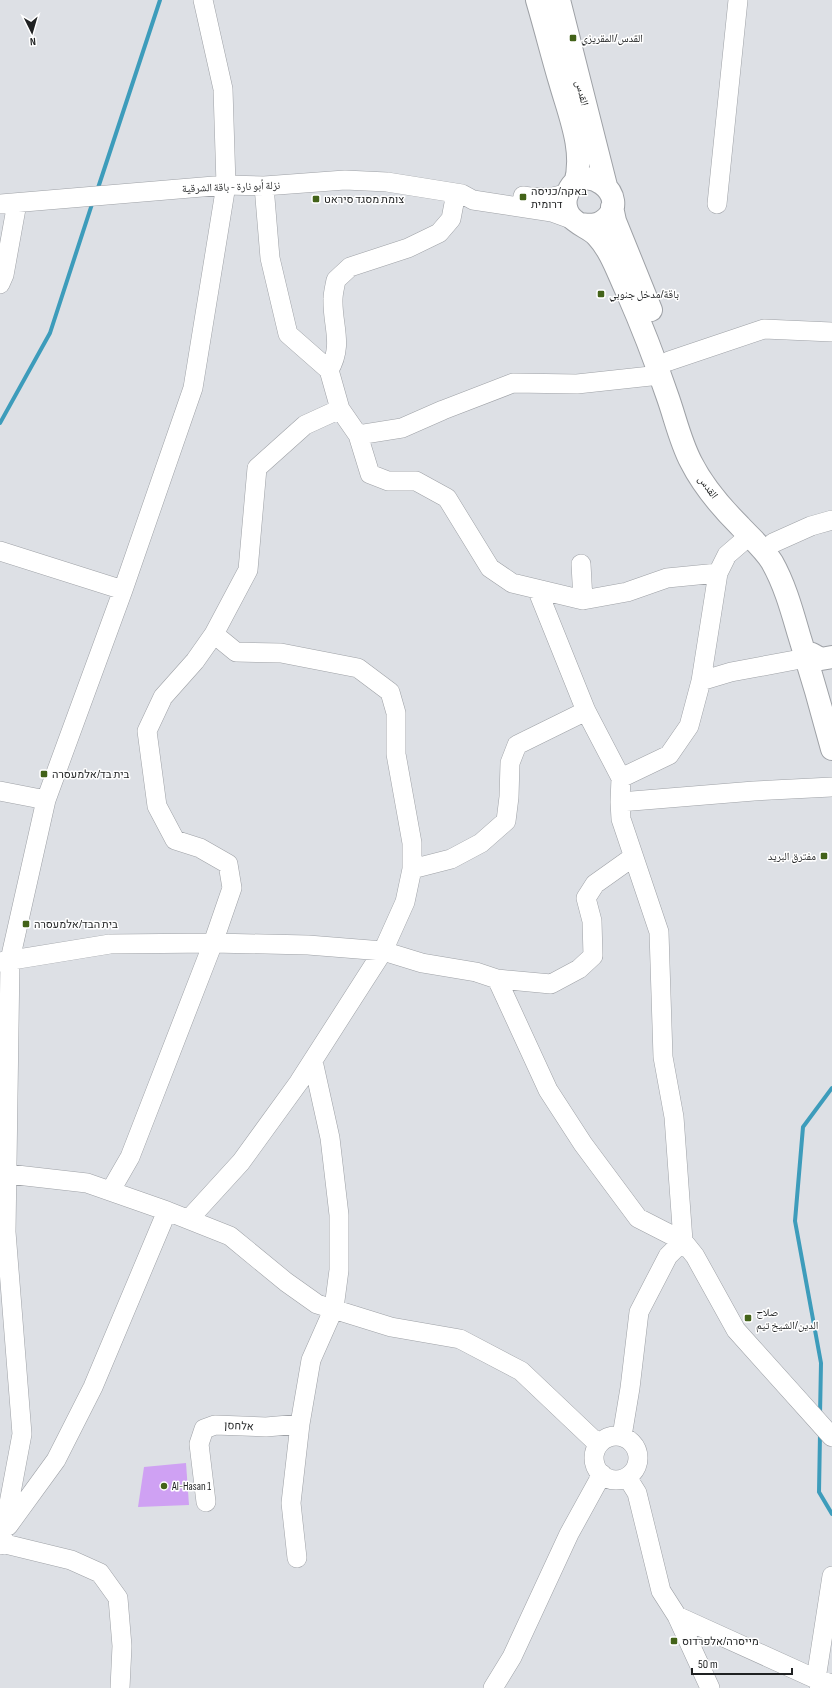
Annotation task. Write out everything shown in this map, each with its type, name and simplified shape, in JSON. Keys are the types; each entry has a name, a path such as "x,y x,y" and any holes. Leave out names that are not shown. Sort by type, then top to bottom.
{"main road":[{"name":"القدس","path":"537,0 574,133 578,160 578,174 571,188"},
{"name":"القدس","path":"563,5 606,186"},
{"path":"584,179 598,180 606,186 612,197 612,208 611,212 603,221 589,226 578,222 569,214 566,207 571,188 584,179"},
{"name":"القدس","path":"612,208 615,221 656,324 664,368 691,461 712,495 766,553 779,575 820,658 832,749"},
{"name":"القدس","path":"578,222 597,235 612,260 690,422 703,454 727,491 774,543 792,571 832,697"}],"street":[{"path":"2,1539 22,1434 6,1232 8,1174 5,961 46,800 123,590 193,388 226,185 223,89 203,0"},
{"path":"717,204 738,0"},
{"name":"نزلة أبو نارة - باقة الشرقية","path":"9,203 226,185 264,186 345,180 387,182 459,193 473,200 552,212 578,222"},
{"path":"264,186 270,258 288,334 329,370 340,409 358,435 370,474 388,481 416,481 447,498 490,568 512,584 583,600 627,592 667,578 718,573"},
{"name":"نزلة أبو نارة - باقة الشرقية","path":"459,193 474,190 550,198 557,197 571,188"},
{"path":"329,370 335,360 337,335 333,299 336,280 350,267 408,248 439,233 451,219 459,193"},
{"path":"0,284 4,275 9,203"},
{"path":"358,435 402,428 443,410 513,383 577,384 664,368 764,329 832,332"},
{"path":"111,1190 130,1156 232,888 228,864 200,848 175,840 156,806 147,731 163,697 195,661 214,634 248,570 257,468 305,425 340,409"},
{"path":"774,543 811,526 832,520"},
{"path":"622,778 669,754 689,726 701,681 718,573 727,555 749,536"},
{"path":"0,551 123,590"},
{"path":"581,564 583,600"},
{"path":"536,589 586,711 622,778 620,802 621,819 659,932 663,1057 674,1117 682,1241 668,1256 639,1312 630,1388 622,1436"},
{"path":"189,1219 241,1162 313,1061 383,951 405,902 412,869 412,843 396,754 396,713 390,692 358,668 281,653 236,652 214,634"},
{"path":"701,681 731,672 820,658"},
{"path":"412,869 451,859 481,844 506,821 509,797 510,763 518,745 586,711"},
{"path":"620,802 832,787"},
{"path":"0,791 46,800"},
{"path":"5,961 110,944 212,942 308,945 383,951 422,963 476,972 497,979 551,984 579,969 593,956 592,921 586,898 595,884 633,857"},
{"path":"497,979 548,1090 583,1144 638,1218 682,1241 695,1256 736,1330 832,1437"},
{"path":"297,1558 291,1503 300,1424 311,1360 334,1308 339,1270 339,1215 330,1138 313,1061"},
{"path":"8,1174 88,1183 111,1190 230,1236 286,1282 317,1304 334,1308 391,1327 460,1339 467,1342 521,1371 581,1430 598,1444"},
{"path":"2,1539 56,1460 93,1387 167,1211"},
{"name":"אלחסן","path":"206,1502 199,1444 204,1429 215,1425 266,1427 300,1424"},
{"path":"622,1436 634,1444 637,1451 637,1466 627,1477 613,1480 602,1474 596,1467 594,1453 598,1444 607,1437 622,1436"},
{"path":"493,1688 512,1657 569,1534 602,1474"},
{"path":"627,1477 637,1493 661,1591 677,1616 710,1688"},
{"path":"2,1539 71,1560 100,1573 118,1598 122,1646 120,1688"},
{"path":"677,1616 823,1684 832,1576"}],"building":[{"name":"Al-Hasan 1","path":"186,1463 189,1505 138,1507 144,1467"}],"waterway":[{"path":"97,191 160,0"},
{"path":"0,423 50,333 93,201"},
{"path":"820,1415 821,1363 795,1221 803,1127 832,1088"},
{"path":"820,1434 819,1492 832,1514"}],"place":[{"name":"القدس/المقريزي","path":"573,38"},
{"name":"באקה/כניסה דרומית","path":"523,197"},
{"name":"צומת מסגד סיראט","path":"316,199"},
{"name":"باقة/مدخل جنوبي","path":"601,294"},
{"name":"בית בד/אלמעסרה","path":"44,774"},
{"name":"مفترق البريد","path":"824,856"},
{"name":"בית הבד/אלמעסרה","path":"26,924"},
{"name":"صلاح الدين/الشيخ تيم","path":"748,1318"},
{"name":"Al-Hasan 1","path":"164,1486"},
{"name":"מייסרה/אלפרדוס","path":"674,1641"}]}
